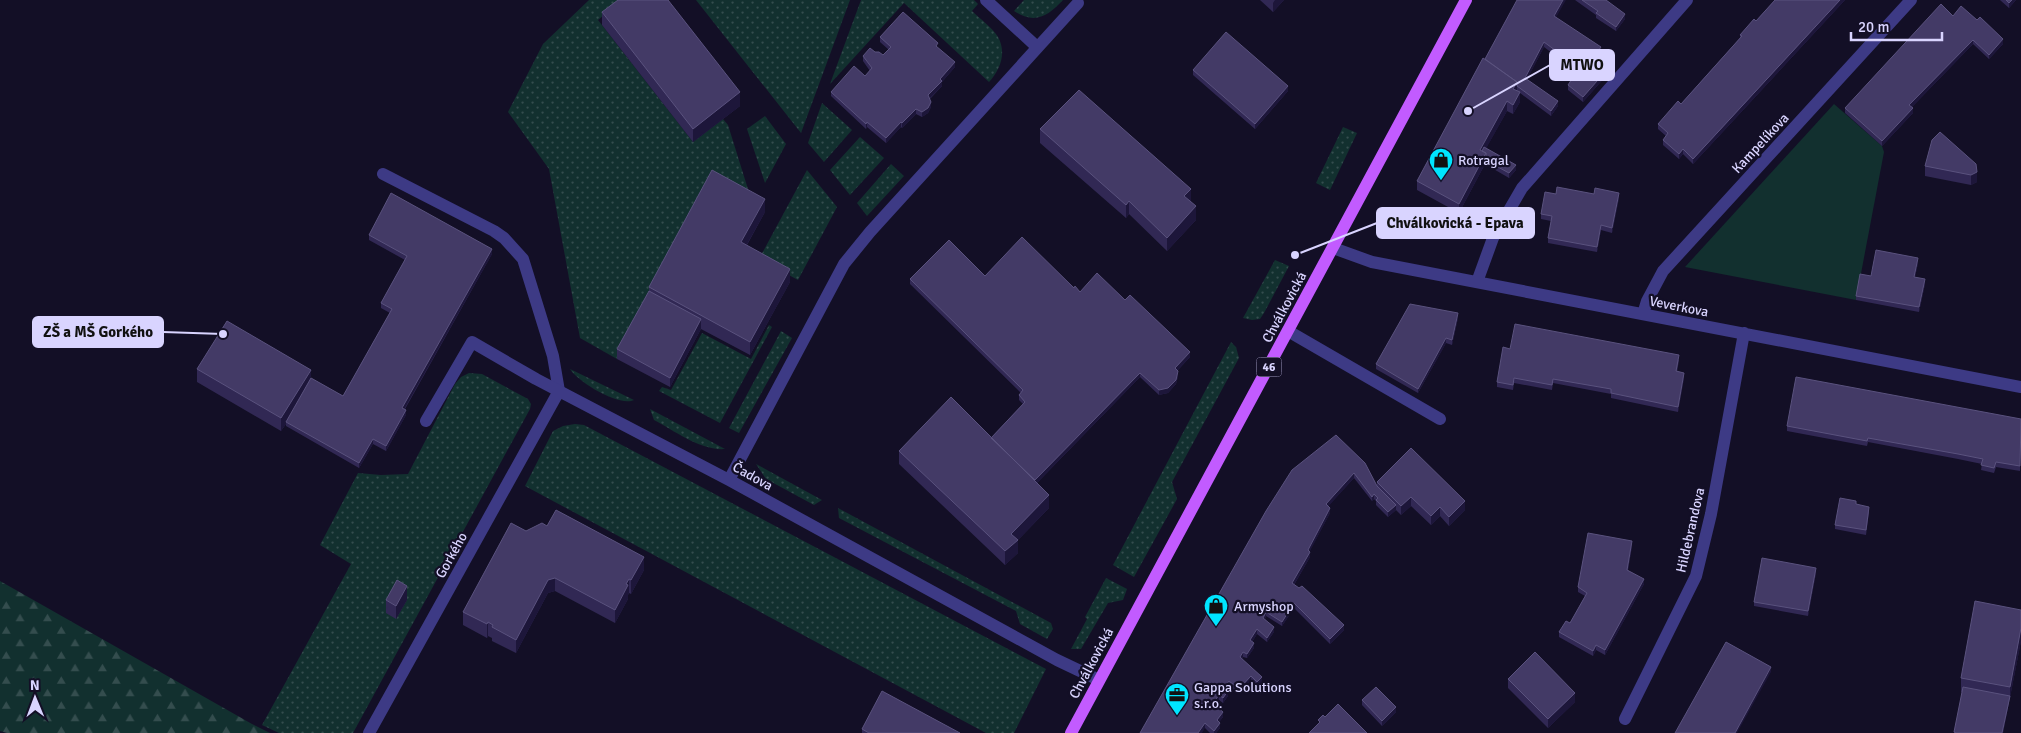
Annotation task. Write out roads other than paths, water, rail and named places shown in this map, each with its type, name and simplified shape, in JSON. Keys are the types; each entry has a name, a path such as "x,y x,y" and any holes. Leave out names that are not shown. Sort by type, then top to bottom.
{"main road":[{"name":"Chválkovická","path":"1070,733 1466,0"}],"street":[{"path":"986,0 1037,47"},
{"path":"1478,282 1493,238 1522,188 1687,0"},
{"name":"Kampelíkova","path":"1643,314 1647,301 1663,271 1912,0"},
{"path":"729,480 844,264 870,232 1078,3"},
{"path":"383,174 494,231 504,238 523,259 553,356 559,391"},
{"name":"Veverkova","path":"1333,248 1372,262 2021,387"},
{"path":"1288,331 1440,419"},
{"name":"Hildebrandova","path":"1625,719 1696,576 1711,514 1744,333"},
{"name":"Čadova","path":"426,421 472,342 559,391 729,480 1057,660 1099,680"},
{"name":"Gorkého","path":"368,733 559,391"}],"place":[{"name":"MTWO","path":"1468,111"},
{"name":"Rotragal","path":"1441,181"},
{"name":"Chválkovická - Epava","path":"1295,255"},
{"name":"ZŠ a MŠ Gorkého","path":"223,334"},
{"name":"Armyshop","path":"1216,627"},
{"name":"Gappa Solutions s.r.o.","path":"1177,716"}]}
